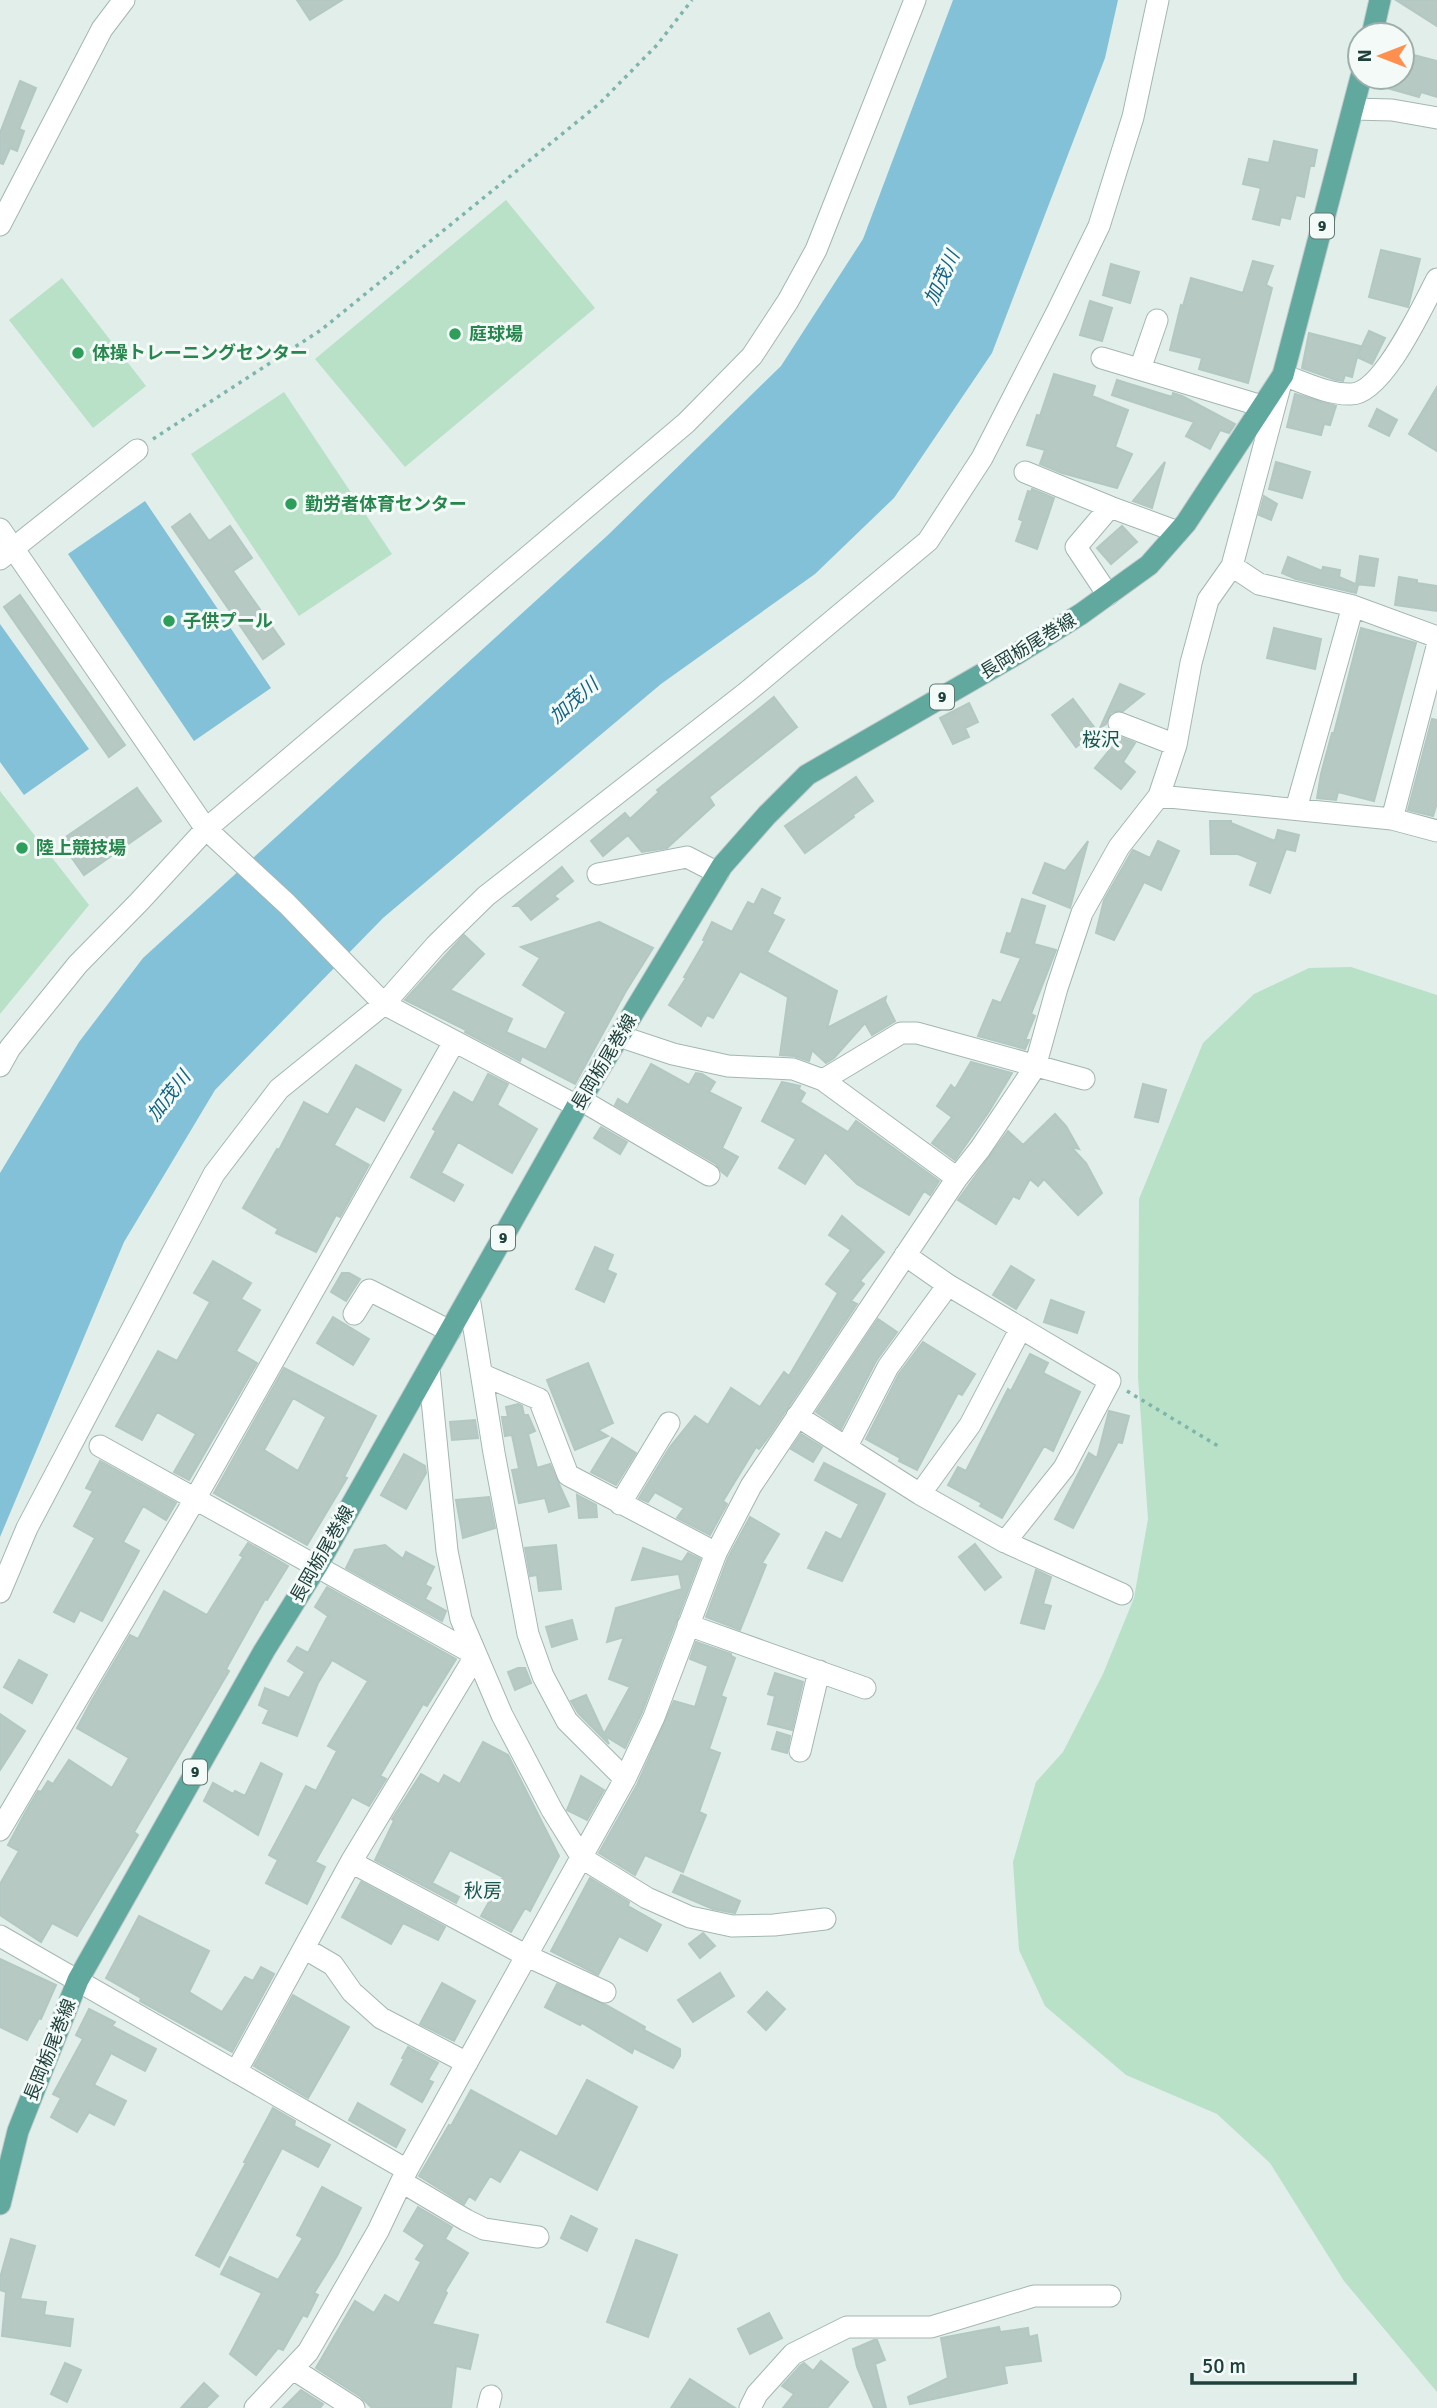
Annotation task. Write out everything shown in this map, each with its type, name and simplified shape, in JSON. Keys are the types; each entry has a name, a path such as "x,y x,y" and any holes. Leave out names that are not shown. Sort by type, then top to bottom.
{"main road":[{"path":"1375,21 1380,0"},
{"name":"長岡栃尾巻線","path":"0,2204 18,2131 78,1980 264,1651 317,1566 579,1103 718,873 767,814 807,775 1081,614 1149,565 1178,532 1194,512 1283,375 1358,91"}],"street":[{"path":"0,225 102,29 124,0"},
{"path":"0,1066 10,1048 79,964 206,829 686,423 752,356 788,301 816,250 915,0"},
{"path":"0,1592 27,1528 214,1174 279,1089 384,1004 436,945 486,896 747,692 928,541 982,458 1058,313 1099,226 1133,117 1158,0"},
{"path":"1353,109 1392,110 1437,118"},
{"path":"256,2408 308,2352 378,2231 405,2176 625,1779 654,1717 716,1553 751,1486 957,1178 980,1149 1035,1067 1082,913 1119,847 1159,796 1176,745 1191,663 1208,600 1232,566 1283,375 1334,392 1353,395 1371,387 1401,348 1437,279"},
{"path":"1140,369 1157,320"},
{"path":"1102,358 1262,406"},
{"path":"7,554 137,450"},
{"path":"1025,472 1178,532"},
{"path":"1108,595 1076,547 1110,507"},
{"path":"0,529 7,554 206,829 287,904 384,1004 454,1042 579,1103 709,1175"},
{"path":"1232,566 1259,584 1353,606 1437,637"},
{"path":"1296,809 1353,606"},
{"path":"1392,819 1437,647"},
{"path":"1119,723 1176,745"},
{"path":"1159,796 1392,819 1437,831"},
{"path":"598,874 687,857 718,873"},
{"path":"822,1080 901,1033 917,1033 1084,1079"},
{"path":"619,1036 673,1054 728,1066 793,1069 822,1080 957,1178"},
{"path":"0,1830 195,1499 454,1042"},
{"path":"905,1255 948,1285 1110,1381 1064,1468 1005,1542"},
{"path":"847,1447 888,1367 948,1285"},
{"path":"355,1314 369,1290 450,1331"},
{"path":"469,1297 494,1453 528,1634 543,1676 566,1721 625,1779"},
{"path":"920,1494 970,1425 1021,1328"},
{"path":"429,1368 447,1551 461,1619 508,1727 552,1810 582,1858 647,1898 690,1917 732,1926 774,1925 825,1919"},
{"path":"483,1376 539,1399 568,1475 716,1553"},
{"path":"797,1416 920,1494 1005,1542 1122,1594"},
{"path":"620,1504 669,1423"},
{"path":"100,1446 477,1655"},
{"path":"688,1625 865,1688"},
{"path":"236,2072 351,1862 477,1655"},
{"path":"800,1751 818,1671"},
{"path":"351,1862 527,1956 605,1992"},
{"path":"0,1936 236,2072 405,2176 466,2220 484,2229 538,2237"},
{"path":"304,1948 333,1965 352,1992 381,2018 467,2063"},
{"path":"750,2408 757,2394 793,2354 847,2327 932,2327 1034,2296 1110,2296"},
{"path":"293,2369 354,2408"}],"path":[{"path":"137,450 332,321 599,104 657,45 692,0"},
{"path":"1110,1381 1218,1446"}],"green space":[{"name":"庭球場","path":"506,200 595,308 405,467 315,359"},
{"name":"体操トレーニングセンター","path":"62,278 146,386 93,428 9,320"},
{"name":"勤労者体育センター","path":"284,392 392,554 299,616 191,454"},
{"name":"陸上競技場","path":"0,791 89,905 0,1014"},
{"path":"1351,967 1437,995 1437,2392 1344,2281 1270,2163 1217,2114 1126,2075 1045,2006 1019,1950 1013,1862 1036,1782 1063,1752 1103,1674 1134,1598 1148,1519 1138,1377 1139,1199 1203,1043 1254,994 1309,968"}],"water":[{"name":"加茂川","path":"953,0 1118,0 1105,58 992,353 894,498 815,574 661,684 383,918 215,1090 124,1242 0,1537 0,1173 79,1042 143,958 608,535 781,366 863,239"},
{"name":"子供プール","path":"145,501 271,688 194,741 68,554"},
{"path":"0,624 89,749 24,795 0,762"}],"building":[{"path":"297,0 342,0 310,20"},
{"path":"1396,0 1437,0 1437,26"},
{"path":"1416,56 1437,61 1437,97 1421,92 1419,97 1398,91 1416,91"},
{"path":"20,81 36,88 19,129 24,131 17,151 10,148 3,164 0,163 0,133"},
{"path":"1274,141 1317,150 1314,166 1310,166 1304,197 1296,195 1290,219 1281,217 1279,225 1253,219 1261,188 1243,184 1249,159 1269,163"},
{"path":"1381,250 1420,259 1408,307 1369,297"},
{"path":"1253,261 1273,266 1266,285 1272,288 1248,383 1199,369 1202,358 1170,350 1191,278 1243,293"},
{"path":"1111,264 1139,272 1130,303 1103,295"},
{"path":"1090,301 1112,308 1102,341 1080,335"},
{"path":"1369,331 1385,338 1372,364 1357,357"},
{"path":"1309,333 1360,346 1352,377 1345,375 1343,381 1336,380 1302,368"},
{"path":"1054,374 1095,386 1092,396 1128,410 1115,447 1132,454 1117,488 1040,464 1045,450 1027,445"},
{"path":"1117,380 1172,397 1173,393 1182,396 1235,424 1229,433 1220,430 1210,449 1186,436 1194,422 1112,395"},
{"path":"1437,387 1437,451 1409,434"},
{"path":"1295,394 1336,406 1330,425 1324,424 1321,435 1287,427"},
{"path":"1377,409 1397,420 1389,436 1369,426"},
{"path":"1165,462 1152,508 1133,501"},
{"path":"1276,462 1310,472 1302,498 1269,489"},
{"path":"1032,489 1054,498 1037,549 1016,541 1023,521 1019,519 1028,491 1031,492"},
{"path":"1264,496 1277,504 1271,520 1259,515"},
{"path":"190,514 209,541 230,526 252,558 233,571 284,644 263,659 172,527"},
{"path":"1122,526 1137,542 1111,564 1097,548"},
{"path":"1360,556 1378,559 1374,586 1356,584"},
{"path":"1288,557 1322,571 1323,567 1340,570 1339,577 1358,585 1356,593 1296,579 1282,573"},
{"path":"1399,577 1437,586 1437,611 1395,605"},
{"path":"20,595 125,745 109,757 4,607"},
{"path":"1274,628 1321,639 1315,669 1267,658"},
{"path":"1361,628 1416,643 1374,801 1338,792 1336,800 1317,798 1321,774"},
{"path":"1120,684 1144,694 1123,711 1111,712 1106,724 1100,728"},
{"path":"774,697 797,727 709,797 714,805 667,848 642,852 628,835 603,856 591,841 625,813 630,819 659,792 657,790"},
{"path":"1073,699 1097,731 1076,747 1052,715"},
{"path":"969,703 978,722 965,728 969,737 953,744 940,718"},
{"path":"1432,719 1437,720 1437,803 1433,816 1408,810"},
{"path":"1120,737 1135,743 1123,762 1135,772 1121,789 1095,768"},
{"path":"856,777 873,801 805,853 785,826"},
{"path":"137,788 161,821 84,875 60,841"},
{"path":"1210,821 1231,821 1275,841 1278,830 1299,835 1295,851 1286,849 1270,893 1250,885 1258,862 1238,854 1211,854"},
{"path":"1088,841 1070,908 1033,893 1045,863 1065,871"},
{"path":"1158,841 1179,851 1161,890 1144,882 1114,940 1096,933 1104,900 1133,850 1150,858"},
{"path":"562,867 573,881 554,896 558,899 531,920 519,906 514,906"},
{"path":"762,889 780,898 772,914 784,920 767,952 837,991 827,1028 886,997 885,1001 895,1021 872,1035 865,1023 834,1058 826,1063 812,1050 809,1061 780,1055 788,997 740,971 713,1018 707,1015 701,1026 669,1005 686,978 684,977 705,941 703,940 712,922 732,932 748,902 754,905"},
{"path":"1022,899 1045,906 1034,944 1056,950 1031,1014 1035,1016 1025,1040 1029,1040 1025,1049 978,1036 993,1000 1001,1003 1021,958 1001,952 1007,933 1011,934"},
{"path":"599,922 653,948 575,1084 522,1056 520,1061 405,1000 464,935 484,954 450,990 512,1019 506,1032 546,1050 566,1012 523,985 540,958 521,947"},
{"path":"971,1062 1012,1073 955,1160 932,1143 952,1117 937,1106 951,1085 955,1089"},
{"path":"651,1064 689,1085 696,1073 702,1074 715,1082 709,1092 741,1108 722,1148 738,1157 727,1176 716,1164 615,1105 618,1099 628,1105"},
{"path":"356,1065 401,1090 384,1121 356,1106 334,1145 369,1165 340,1217 336,1215 316,1252 276,1233 278,1229 243,1208 277,1149 279,1150 304,1102 328,1115"},
{"path":"488,1074 508,1084 497,1105 537,1129 512,1173 458,1142 441,1173 463,1185 454,1201 411,1177 454,1092 473,1103"},
{"path":"782,1082 800,1086 799,1089 805,1093 800,1102 848,1132 856,1121 939,1181 930,1195 924,1191 909,1215 857,1184 825,1152 805,1184 779,1168 796,1139 762,1121"},
{"path":"1143,1084 1166,1090 1158,1122 1135,1117"},
{"path":"1055,1114 1066,1126 1079,1149 1071,1147 1086,1163 1102,1193 1078,1215 1044,1179 1038,1186 1030,1179 1019,1199 1013,1196 996,1224 958,1200 1008,1131 1023,1145"},
{"path":"601,1127 627,1142 620,1154 594,1138"},
{"path":"842,1216 884,1252 860,1281 864,1284 851,1301 857,1304 769,1436 759,1449 756,1447 723,1501 727,1504 710,1535 677,1518 684,1508 655,1492 648,1502 639,1498 670,1447 695,1416 708,1425 731,1388 760,1407 784,1372 789,1376 838,1293 826,1284 851,1250 829,1235"},
{"path":"595,1247 613,1255 607,1270 616,1274 604,1302 576,1289"},
{"path":"213,1261 251,1283 241,1299 260,1310 236,1351 257,1363 189,1480 174,1472 196,1434 157,1412 142,1440 116,1426 158,1351 177,1361 210,1302 194,1293"},
{"path":"1011,1266 1034,1280 1016,1309 993,1295"},
{"path":"342,1273 349,1273 360,1279 346,1301 331,1292"},
{"path":"1051,1300 1084,1312 1077,1333 1044,1322"},
{"path":"333,1317 369,1339 353,1365 317,1343"},
{"path":"878,1319 897,1332 876,1361 841,1429 816,1412"},
{"path":"923,1342 975,1374 962,1395 958,1393 917,1470 866,1439 899,1374"},
{"path":"1030,1354 1048,1363 1043,1373 1080,1392 1053,1451 1044,1446 1002,1518 980,1506 982,1503 948,1485 958,1467 966,1471 1008,1389 1011,1391"},
{"path":"588,1363 613,1423 598,1430 608,1436 575,1450 547,1380"},
{"path":"284,1368 376,1416 344,1477 347,1478 307,1545 214,1493","holes":["293,1398 326,1417 298,1471 264,1450"]},
{"path":"518,1404 522,1406 524,1415 528,1415 535,1431 528,1434 537,1468 550,1464 569,1506 549,1512 545,1498 519,1503 512,1470 519,1469 512,1435 505,1436 502,1417 508,1417 506,1407"},
{"path":"1109,1411 1129,1416 1122,1443 1118,1442 1073,1528 1055,1519 1089,1453 1097,1458"},
{"path":"475,1420 478,1438 452,1440 450,1422"},
{"path":"801,1434 822,1447 813,1462 791,1449"},
{"path":"612,1438 636,1453 616,1485 591,1472"},
{"path":"404,1454 425,1466 426,1473 406,1509 381,1495"},
{"path":"100,1461 176,1503 166,1520 143,1506 123,1542 139,1551 102,1621 80,1610 74,1622 54,1612 95,1538 74,1526 93,1491 86,1488"},
{"path":"824,1463 885,1494 842,1581 808,1568 826,1532 841,1540 859,1504 815,1480"},
{"path":"577,1495 596,1505 597,1517 579,1518"},
{"path":"489,1497 495,1528 463,1538 456,1500"},
{"path":"750,1517 779,1534 762,1563 766,1565 740,1630 706,1617 728,1558"},
{"path":"248,1543 288,1566 267,1600 265,1599 226,1669 229,1671 134,1832 138,1835 77,1936 52,1923 41,1942 0,1915 0,1884 19,1851 8,1845 38,1791 41,1792 48,1781 53,1784 69,1760 112,1788 129,1758 77,1728 92,1700 130,1635 138,1639 164,1591 207,1615 243,1557 240,1555"},
{"path":"975,1544 1001,1577 985,1590 959,1557"},
{"path":"385,1545 403,1559 406,1552 434,1567 425,1585 431,1588 425,1599 446,1611 442,1621 346,1568 355,1550"},
{"path":"556,1545 561,1589 539,1591 537,1575 530,1576 525,1548"},
{"path":"643,1548 682,1562 688,1553 700,1559 642,1712 625,1748 605,1736 609,1744 578,1713 571,1701 586,1695 604,1734 630,1687 609,1679 624,1637 607,1642 616,1608 682,1589 679,1574 632,1580"},
{"path":"1036,1570 1051,1577 1043,1604 1051,1606 1044,1629 1021,1623"},
{"path":"327,1587 456,1659 427,1706 423,1704 380,1776 386,1779 369,1806 352,1797 315,1862 325,1867 307,1904 266,1883 278,1860 269,1855 306,1786 316,1791 337,1751 328,1746 368,1681 332,1660 318,1683 297,1736 263,1723 269,1710 259,1705 265,1688 289,1698 305,1672 288,1661 297,1647 308,1653 328,1616 315,1607"},
{"path":"572,1620 577,1639 552,1647 546,1627"},
{"path":"696,1642 731,1654 735,1658 721,1696 726,1698 709,1749 720,1753 699,1812 706,1815 683,1872 645,1855 635,1875 599,1853 637,1785 674,1701 695,1707 708,1666 690,1659"},
{"path":"19,1660 47,1675 32,1703 4,1687"},
{"path":"525,1668 531,1683 515,1690 508,1672"},
{"path":"775,1673 803,1682 792,1730 768,1724 775,1696 768,1694"},
{"path":"0,1714 25,1731 0,1770"},
{"path":"777,1732 790,1736 787,1753 772,1749"},
{"path":"483,1742 508,1755 559,1856 530,1911 525,1908 511,1932 481,1916 503,1877 450,1850 432,1883 459,1897 456,1903 375,1860 394,1821 392,1819 421,1774 439,1784 444,1775 460,1784"},
{"path":"261,1763 282,1774 258,1835 204,1801 213,1783 233,1794 235,1791 245,1796"},
{"path":"581,1776 604,1790 587,1820 567,1810"},
{"path":"681,1875 740,1901 735,1913 713,1909 673,1892"},
{"path":"590,1878 629,1902 628,1906 661,1925 647,1951 619,1936 598,1975 551,1951"},
{"path":"361,1882 445,1927 438,1940 403,1923 391,1944 342,1917"},
{"path":"139,1916 209,1951 189,1992 222,2012 245,1977 253,1981 261,1967 274,1974 232,2052 140,2001 141,1998 106,1978"},
{"path":"703,1933 715,1946 700,1958 689,1944"},
{"path":"0,1959 56,1985 41,2019 39,2018 27,2040 0,2027"},
{"path":"720,1973 734,1996 693,2022 678,2000"},
{"path":"442,1983 475,2001 454,2041 420,2024"},
{"path":"557,1984 606,2005 680,2049 680,2056 673,2068 634,2048 632,2053 582,2023 580,2025 545,2007"},
{"path":"767,1992 785,2009 766,2030 748,2012"},
{"path":"293,1995 349,2027 308,2098 254,2066"},
{"path":"89,2009 115,2022 112,2026 156,2049 145,2071 111,2053 94,2085 126,2101 114,2125 89,2112 77,2132 51,2117 61,2098 53,2094 83,2039 76,2035"},
{"path":"408,2047 438,2063 428,2080 433,2082 422,2102 391,2084"},
{"path":"587,2080 637,2107 597,2190 520,2149 500,2182 490,2176 475,2200 469,2196 464,2204 419,2176 471,2090 557,2137"},
{"path":"358,2103 405,2130 396,2147 349,2120"},
{"path":"273,2108 295,2121 294,2126 330,2145 318,2167 282,2148 219,2267 196,2255"},
{"path":"322,2187 361,2208 337,2256 314,2293 318,2295 307,2317 303,2315 283,2350 278,2348 256,2375 230,2354 262,2293 221,2274 230,2257 278,2280 303,2238 297,2235"},
{"path":"418,2207 452,2227 445,2239 468,2253 445,2291 447,2293 432,2324 478,2335 470,2369 456,2366 451,2408 372,2408 361,2397 316,2368 355,2301 374,2313 385,2295 399,2303 421,2262 416,2259 425,2245 404,2231"},
{"path":"571,2216 597,2229 587,2251 561,2238"},
{"path":"11,2239 35,2246 20,2299 46,2302 44,2315 73,2319 70,2346 2,2336 6,2292 0,2290 0,2278"},
{"path":"636,2240 677,2255 648,2337 607,2322"},
{"path":"769,2313 782,2338 750,2354 738,2329"},
{"path":"999,2327 1000,2332 1028,2328 1029,2337 1037,2335 1041,2361 1004,2366 1007,2383 910,2404 908,2397 948,2378 941,2338"},
{"path":"877,2340 885,2360 875,2364 886,2408 874,2408 857,2367 853,2349"},
{"path":"821,2361 848,2382 827,2408 783,2408 794,2394 782,2386 804,2363 813,2371"},
{"path":"65,2363 81,2370 67,2402 51,2394"},
{"path":"690,2379 735,2408 671,2408"},
{"path":"204,2383 218,2396 206,2408 181,2408"},
{"path":"301,2390 323,2404 320,2408 283,2408"}],"place":[{"name":"庭球場","path":"455,334"},
{"name":"体操トレーニングセンター","path":"78,353"},
{"name":"勤労者体育センター","path":"291,504"},
{"name":"子供プール","path":"169,621"},
{"name":"陸上競技場","path":"22,848"}],"district":[{"name":"桜沢","path":"1101,740"},
{"name":"秋房","path":"483,1891"}]}
